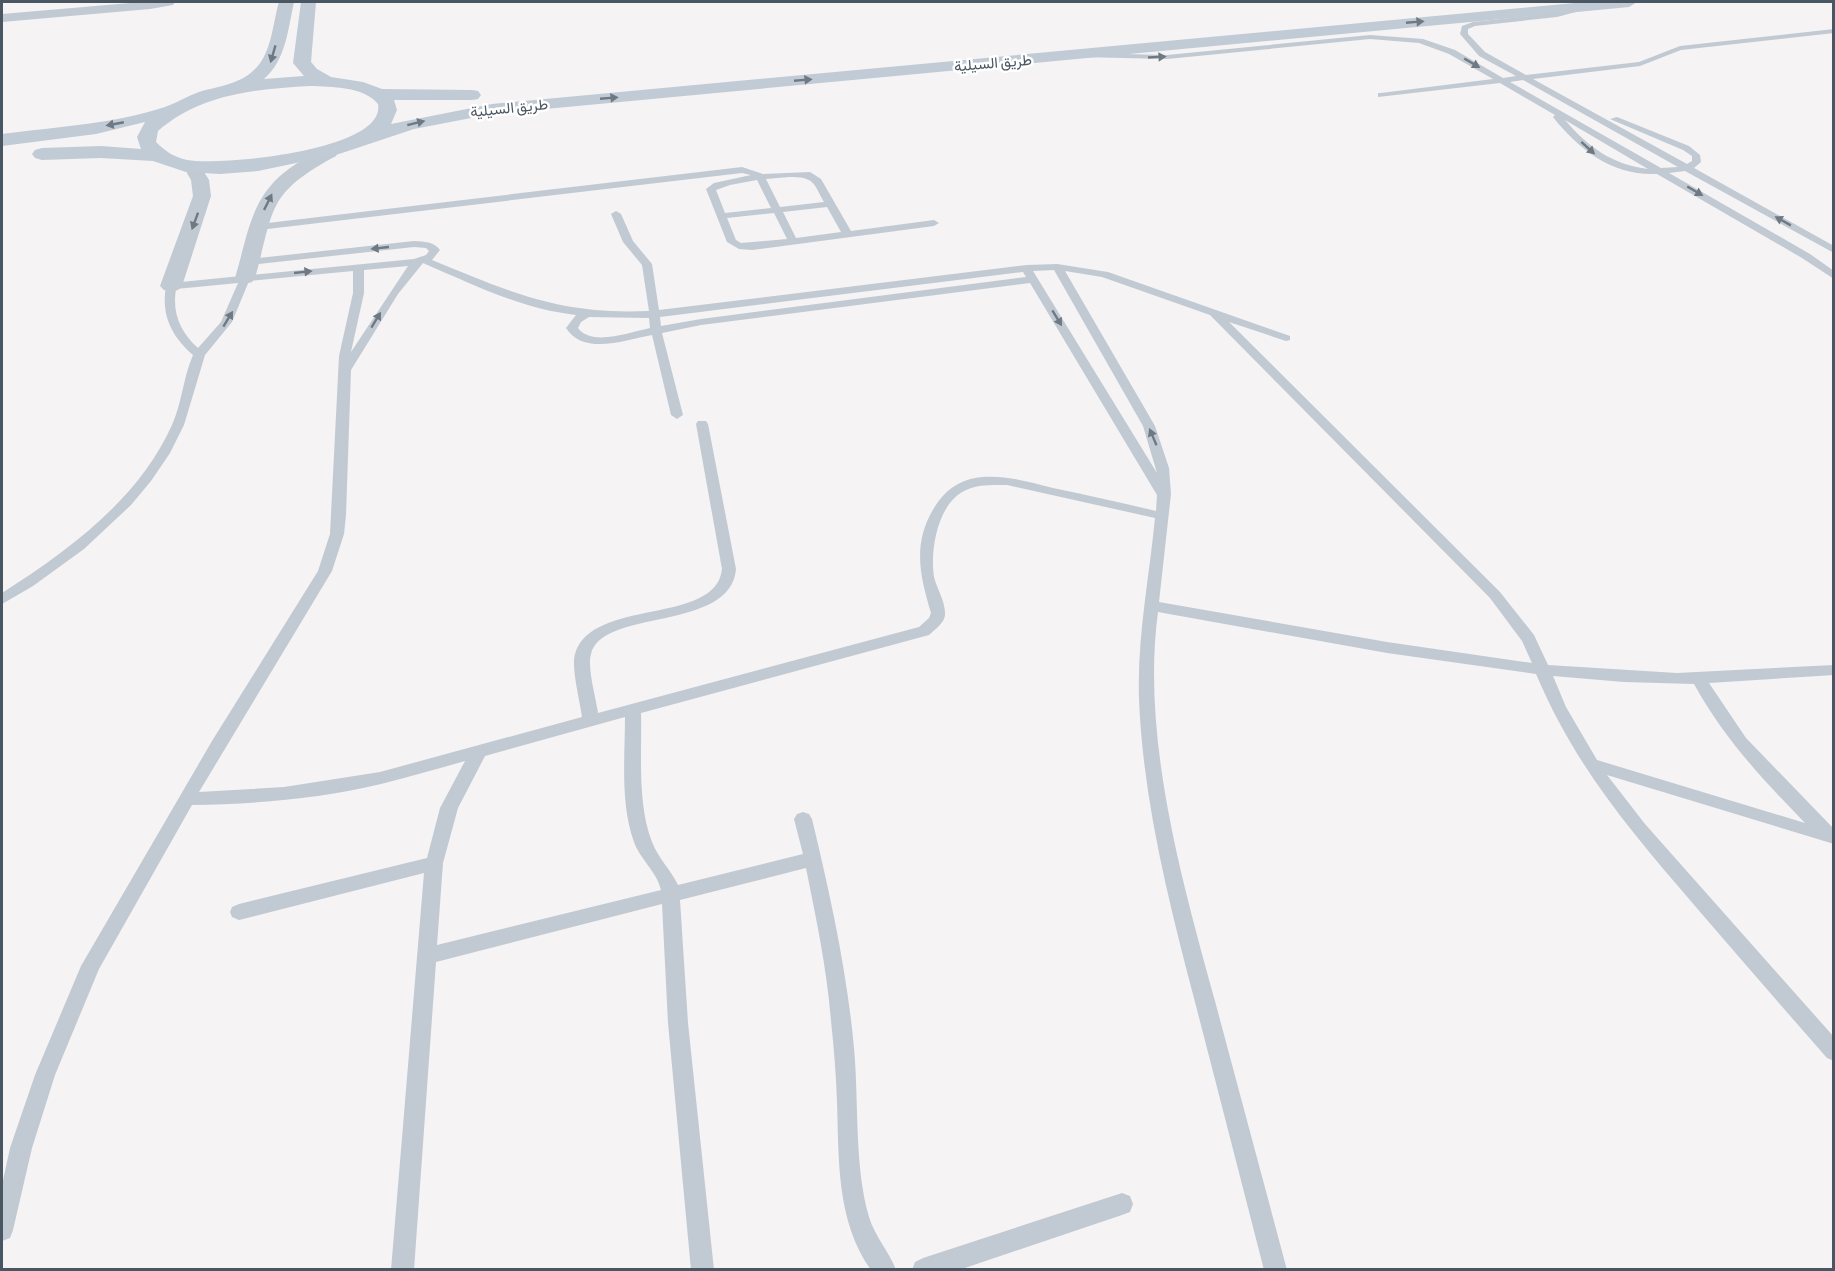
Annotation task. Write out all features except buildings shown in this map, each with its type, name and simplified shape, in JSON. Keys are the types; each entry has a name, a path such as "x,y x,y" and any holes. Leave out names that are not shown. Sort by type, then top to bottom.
{"main road":[{"path":"159,156 149,148 146,140 148,130 158,120 190,102 236,89 255,79 269,66 286,2"},
{"path":"309,2 302,63 311,73 327,82"},
{"name":"طريق السيلية","path":"360,140 437,117 492,109 1629,2"},
{"name":"طريق السيلية","path":"236,89 283,82 327,82 364,88 377,94 469,95 758,67"},
{"path":"2,157 101,152 159,156 192,166 255,166 303,159 330,152 360,140 376,130 386,120 389,110 386,101 377,94"},
{"path":"2,140 96,128 172,111"}],"street":[{"path":"2,11 9,2"},
{"path":"2,18 168,2"},
{"path":"248,270 267,203 274,192 298,171 330,152"},
{"path":"171,286 202,196 200,180 192,166"}],"lane":[{"path":"1589,6 1566,13 1479,23 1465,28 1464,34 1475,48 1525,78 1833,250"},
{"path":"1381,95 1640,64 1680,48 1833,31"},
{"path":"1077,55 1124,58 1167,57 1359,38 1392,37 1437,45 1502,80 1806,256 1833,276"},
{"path":"1547,106 1599,158 1631,169 1660,171 1687,168 1694,165 1698,159 1686,148 1570,104"},
{"path":"259,227 727,171 750,171 761,178 793,242"},
{"path":"727,171 741,174 748,179"},
{"path":"848,235 816,179 810,175 748,179 711,187 732,242 739,246 793,242 848,235 934,223"},
{"path":"722,216 830,204"},
{"path":"616,214 628,242 647,264 656,330 678,415"},
{"path":"200,354 187,345 171,322 168,299 171,286 248,270 422,244 435,250 434,254 420,261 358,267 248,270"},
{"path":"420,261 538,305 586,314 655,314 1027,268 1057,267 1104,274 1286,338"},
{"path":"345,370 389,298 420,261"},
{"path":"2,1230 21,1148 45,1076 72,1008 112,927 316,588 332,554 339,515 344,358 346,337 360,293 358,267"},
{"path":"1057,267 1149,426 1163,468 1162,516 1146,643 1153,763 1165,837 1183,919 1276,1269"},
{"path":"1027,268 1164,494"},
{"path":"2,599 71,551 110,517 141,484 164,453 179,424 200,354 224,327 232,313 248,270"},
{"path":"586,314 576,320 572,328 576,335 586,340 609,340 700,322 1034,279"},
{"path":"1215,314 1495,595 1529,639 1558,707 1591,764 1639,829 1833,1052"},
{"path":"591,721 582,659 591,641 615,628 704,602 715,595 727,581 729,569 702,424"},
{"path":"187,799 265,796 324,790 380,778 924,632 936,620 938,613 927,576 925,559 931,529 944,503 954,491 970,483 1007,481 1162,516"},
{"path":"1152,606 1462,658 1626,677 1699,679 1833,670"},
{"path":"1699,679 1710,700 1740,744 1832,839"},
{"path":"633,709 638,826 650,856 665,875 671,896 678,1023 703,1269"},
{"path":"402,1269 434,862 449,808 479,751"},
{"path":"1591,764 1832,839"},
{"path":"803,819 831,945 841,1018 856,1216 867,1243 885,1269"},
{"path":"426,956 813,859"},
{"path":"239,912 434,862"},
{"path":"923,1269 1122,1204"}]}
